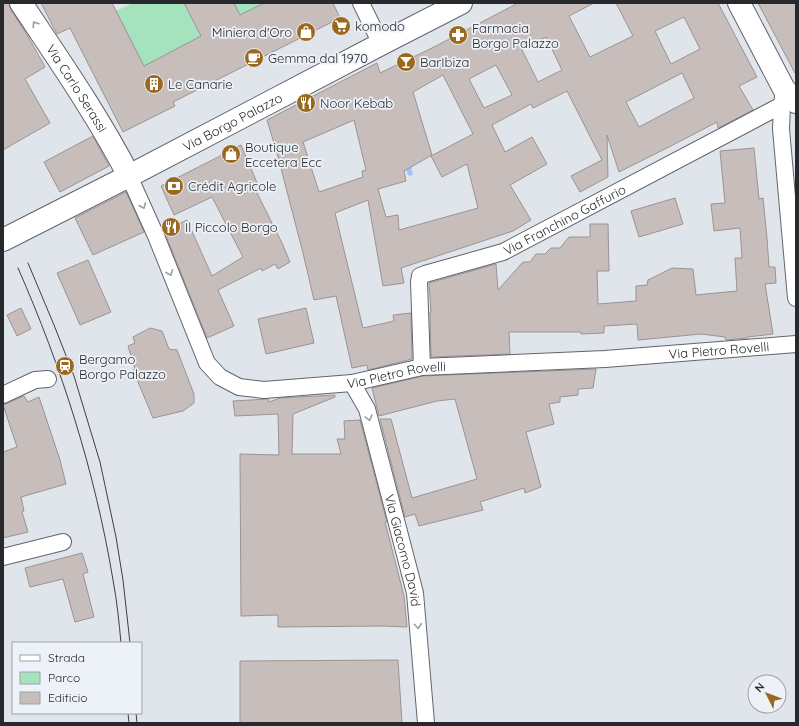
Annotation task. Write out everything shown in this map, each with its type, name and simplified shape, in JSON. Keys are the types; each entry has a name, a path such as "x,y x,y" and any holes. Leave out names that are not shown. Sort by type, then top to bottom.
{"main road":[{"name":"Via Carlo Serassi","path":"21,3 89,105 129,176"},
{"name":"Via Borgo Palazzo","path":"3,240 461,3"},
{"path":"738,3 787,99"}],"street":[{"path":"360,3 382,44"},
{"path":"787,99 781,129 796,298"},
{"name":"Via Franchino Gaffurio","path":"422,366 420,276 503,252 787,99"},
{"name":"Via Pietro Rovelli","path":"129,176 156,236 207,363 220,377 239,387 264,390 352,383 422,366 604,359 796,344"},
{"path":"3,395 35,380 48,379"},
{"name":"Via Giacomo David","path":"352,383 367,409 415,593 426,723"},
{"path":"3,558 63,542"}],"green space":[{"path":"133,3 184,3 201,36 144,66 116,11"},
{"path":"234,3 264,3 240,15"}],"building":[{"path":"3,3 9,3 11,10 45,67 25,79 50,123 3,150"},
{"name":"Le Canarie","path":"41,3 112,3 144,66 201,36 184,3 234,3 240,15 264,3 333,3 340,18 173,102 175,106 123,132 70,28 57,34"},
{"path":"518,3 594,3 569,16 590,57 633,36 616,3 718,3 757,77 739,86 753,110 718,128 717,122 619,172 607,135 608,177 580,192 571,176 602,160 567,91 533,108 531,104 492,125 505,152 532,137 547,164 510,185 531,220 513,231 401,268 404,283 383,286 368,200 335,213 363,328 394,321 393,315 411,313 412,359 368,370 367,365 352,368 336,296 314,300 277,153 267,120 377,63 380,73 434,47","holes":["684,17 700,49 671,64 655,31","546,37 562,70 538,82 522,50","496,65 512,95 484,108 469,79","682,73 694,98 639,127 626,102","443,75 473,134 431,156 442,177 467,164 478,208 399,230 398,215 386,217 378,189 406,181 404,171 432,155 413,92","354,120 366,170 362,171 363,177 319,192 303,142"]},
{"path":"758,3 796,3 796,75"},
{"path":"93,136 109,166 60,192 44,162"},
{"path":"241,145 258,185 254,187 290,262 278,269 275,264 262,271 261,268 218,290 234,326 207,338 164,231 187,220 212,276 243,257 212,197 174,215 161,186"},
{"path":"754,148 759,199 763,198 769,267 775,267 776,283 765,284 773,334 726,340 725,337 701,334 638,340 637,324 604,326 604,333 581,334 581,332 509,332 510,354 431,357 431,312 429,283 496,264 498,290 523,262 530,262 536,254 545,254 551,248 560,248 569,237 590,237 590,224 608,224 609,271 597,271 598,304 636,301 636,286 647,285 648,280 672,268 693,269 696,295 737,291 735,258 742,258 740,228 714,231 711,204 725,203 720,151"},
{"path":"126,192 144,232 93,255 75,218"},
{"path":"675,198 683,224 639,237 631,211"},
{"path":"88,260 111,312 80,325 57,273"},
{"path":"21,308 31,329 17,336 7,315"},
{"path":"306,308 314,343 266,354 258,319"},
{"path":"150,328 162,331 169,349 177,350 194,394 194,403 183,411 153,418 133,370 135,369 128,346 135,343 133,337"},
{"path":"596,369 593,388 578,389 578,395 560,397 560,402 549,404 554,424 526,432 541,487 525,493 524,488 480,502 483,510 419,526 415,514 405,517 380,419 391,419 412,498 477,479 455,399 437,401 379,416 372,388 423,376"},
{"path":"335,395 335,397 293,414 292,454 341,454 337,439 345,439 344,421 360,420 387,522 385,522 404,596 407,627 278,627 278,615 241,616 240,454 279,455 278,414 235,416 233,401 268,399 269,402 280,398"},
{"path":"24,396 28,402 39,397 60,460 66,484 21,497 24,511 22,512 28,532 3,538 3,452 17,447 3,405"},
{"path":"82,553 88,572 83,574 94,617 75,622 63,579 30,587 25,568"},
{"path":"398,660 402,723 240,723 240,661"}],"waterway":[{"path":"407,162 410,173"}],"tram line":[{"path":"28,263 74,376 100,462 116,537 123,580 130,642"},
{"path":"18,268 63,382 87,460 106,540 116,596 121,642"},
{"path":"128,714 129,723"},
{"path":"136,714 137,723"}],"place":[{"name":"komodo","path":"341,26"},
{"name":"Miniera d'Oro","path":"306,32"},
{"name":"Farmacia Borgo Palazzo","path":"458,35"},
{"name":"Gemma dal 1970","path":"254,58"},
{"name":"BarIbiza","path":"406,62"},
{"name":"Le Canarie","path":"154,84"},
{"name":"Noor Kebab","path":"306,103"},
{"name":"Boutique Eccetera Ecc","path":"231,154"},
{"name":"Crédit Agricole","path":"174,186"},
{"name":"Il Piccolo Borgo","path":"171,227"},
{"name":"Bergamo Borgo Palazzo","path":"65,366"}]}
